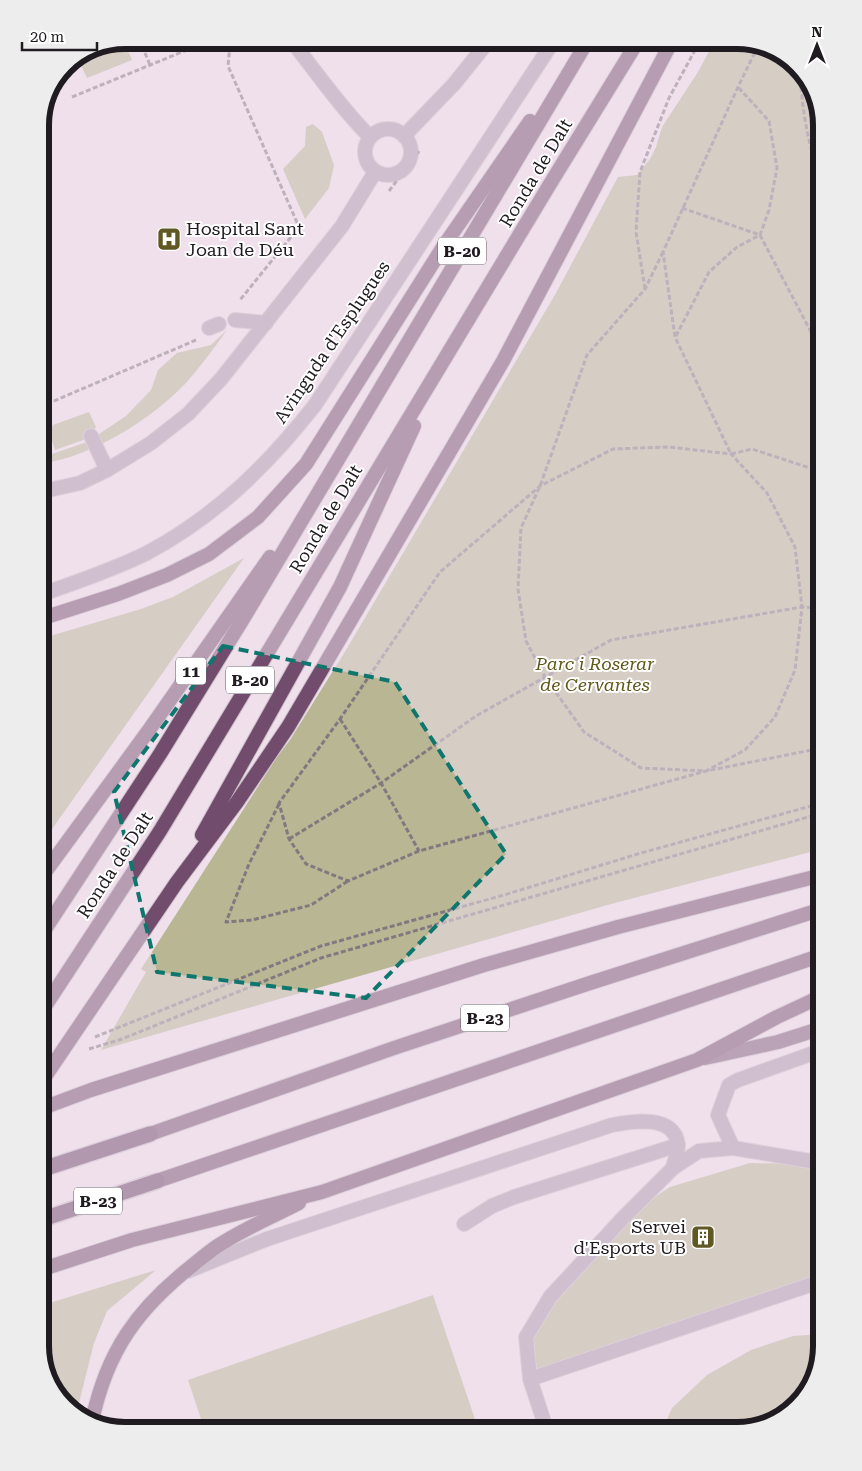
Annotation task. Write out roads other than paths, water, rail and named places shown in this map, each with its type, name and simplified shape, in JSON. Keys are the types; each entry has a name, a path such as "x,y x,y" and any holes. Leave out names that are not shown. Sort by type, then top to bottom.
{"highway":[{"path":"49,615 118,594 168,575 209,554 258,517 306,464 443,247 581,49"},
{"name":"Ronda de Dalt","path":"49,923 160,754 338,460 582,49"},
{"name":"Ronda de Dalt","path":"49,1000 160,831 633,49"},
{"path":"49,1071 177,882 237,802 288,727 503,360 668,49"},
{"path":"177,882 340,587 439,370"},
{"name":"11","path":"49,867 149,730 338,460"},
{"path":"49,1105 484,965 618,927 813,877"},
{"name":"B-23","path":"49,1167 150,1134 394,1048 813,912"},
{"name":"B-23","path":"49,1217 813,958"},
{"path":"49,1267 132,1240 322,1192 697,1060 776,1016 813,1000"},
{"path":"93,1415 96,1401 109,1366 127,1330 148,1305 181,1275 223,1242 322,1192"}],"main road":[{"path":"697,1060 778,1042 813,1031"}],"street":[{"path":"298,49 350,117 370,137"},
{"path":"404,136 454,84 482,49"},
{"name":"Avinguda d'Esplugues","path":"49,592 115,567 177,536 238,491 289,438 320,396 548,49"},
{"path":"388,129 404,136 411,151 410,159 405,168 399,173 390,176 382,175 368,166 364,155 365,147 370,137 380,130 388,129"},
{"path":"49,490 80,482 107,470 151,443 188,414 221,379 342,226 375,172"},
{"path":"235,320 266,323"},
{"path":"91,436 107,470"},
{"path":"733,1148 718,1116 728,1085 813,1053"},
{"path":"181,1275 267,1239 612,1125 629,1122 662,1124 672,1130 678,1145 673,1168"},
{"path":"464,1224 492,1206 514,1197 678,1145"},
{"path":"544,1422 530,1379 526,1337 550,1297 623,1218 673,1168 700,1151 733,1148 813,1161"},
{"path":"530,1379 813,1284"}],"place":[{"name":"Hospital Sant Joan de Déu","path":"169,239"},
{"name":"Servei d'Esports UB","path":"703,1237"}],"park label":[{"name":"Parc i Roserar de Cervantes","path":"595,674"}]}
